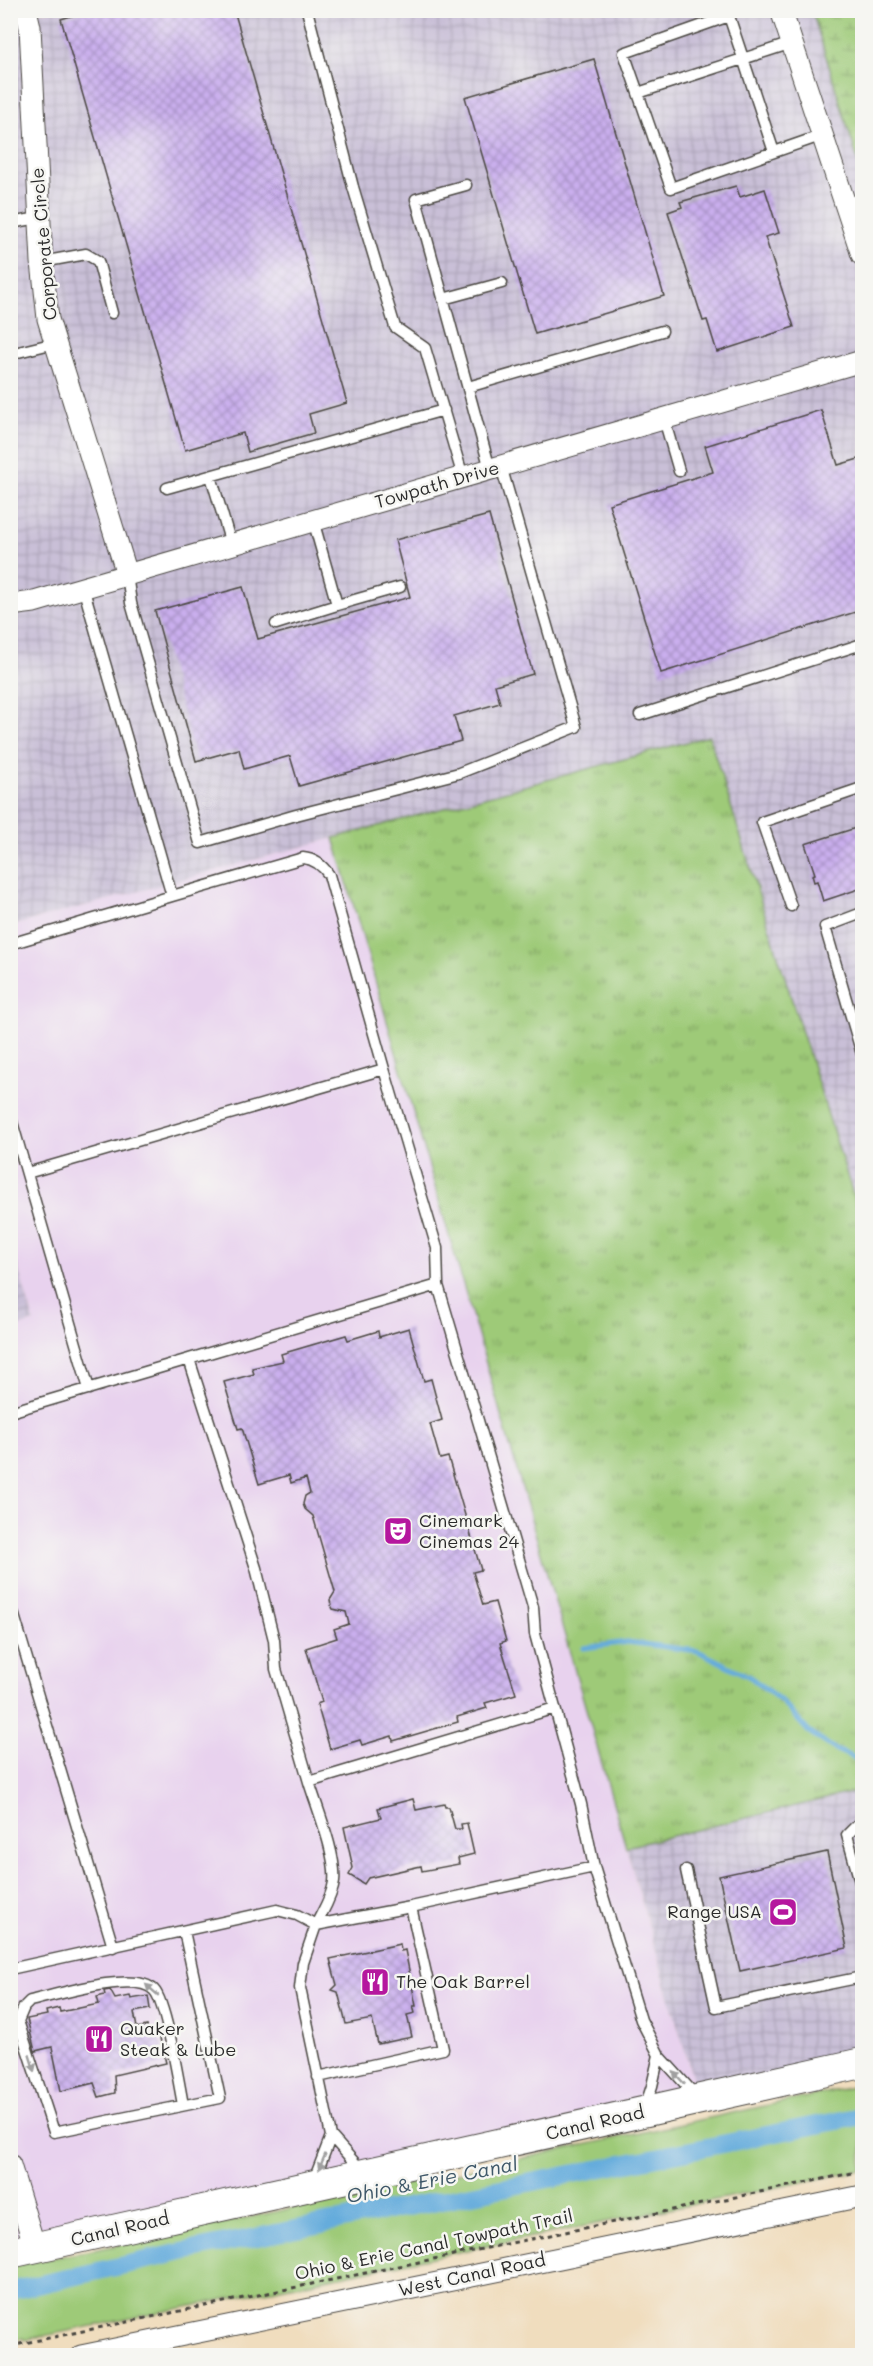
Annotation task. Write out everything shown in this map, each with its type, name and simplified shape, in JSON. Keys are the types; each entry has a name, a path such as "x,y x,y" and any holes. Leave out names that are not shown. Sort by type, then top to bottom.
{"main road":[{"name":"Canal Road","path":"23,2251 862,2063"}],"street":[{"name":"Corporate Circle","path":"26,10 30,27 39,218 48,319 127,574"},
{"path":"781,10 822,135 859,232 862,255"},
{"name":"Towpath Drive","path":"10,605 34,602 862,361"},
{"path":"10,2165 23,2251"},
{"name":"West Canal Road","path":"81,2355 862,2196"}],"lane":[{"path":"308,10 353,187 395,327 425,348 463,477"},
{"path":"774,152 729,16 624,53 671,188 774,152 822,135"},
{"path":"638,93 792,43"},
{"path":"127,574 131,603 200,843 296,815 459,773 576,727 496,467 468,387 416,199 466,186"},
{"path":"10,223 39,218"},
{"path":"42,262 86,254 93,257 98,261 112,313"},
{"path":"443,299 502,283"},
{"path":"468,387 662,331"},
{"path":"10,354 55,343"},
{"path":"167,488 444,410"},
{"path":"664,419 679,471"},
{"path":"211,476 231,544"},
{"path":"313,520 337,604"},
{"path":"83,587 172,896"},
{"path":"276,624 400,587"},
{"path":"640,715 862,644"},
{"path":"790,906 762,822 862,788"},
{"path":"10,944 303,858 309,858 324,868 329,875 437,1248 438,1285 533,1607 535,1634 581,1804 594,1867 636,2009 659,2055 699,2100"},
{"path":"862,913 825,927 862,1054"},
{"path":"27,1173 384,1069"},
{"path":"10,1115 89,1389"},
{"path":"10,1412 438,1285"},
{"path":"189,1359 256,1568 274,1640 276,1669 327,1838 334,1880 303,1963 300,1988 331,2136 365,2174"},
{"path":"10,1602 113,1947"},
{"path":"309,1782 555,1708"},
{"path":"862,1820 847,1836 862,1889"},
{"path":"10,1969 277,1910 297,1915 316,1925 594,1867"},
{"path":"686,1870 716,2007 862,1977"},
{"path":"318,2077 443,2049 411,1907"},
{"path":"183,2105 159,1996 153,1988 136,1981 102,1985 30,2001 18,2021 54,2132 219,2098 184,1931"},
{"path":"643,2112 659,2055"},
{"path":"311,2187 331,2136"}],"path":[{"name":"Ohio & Erie Canal Towpath Trail","path":"10,2346 862,2171"}],"shaded area":[{"path":"11,11 862,11 862,1223 709,736 11,926"},
{"path":"334,838 699,2100 11,2253 10,1329 34,1322 11,1243 11,926"},
{"path":"11,1243 34,1322 10,1329"},
{"path":"862,1790 862,2063 699,2100 626,1847"}],"green space":[{"path":"812,11 862,11 862,174"},
{"path":"709,736 862,1223 862,1790 626,1847 334,838"},
{"path":"862,2085 862,2170 11,2341 11,2266 144,2240"}],"building":[{"path":"91,10 234,10 347,403 309,414 314,433 248,452 243,433 185,450 61,19"},
{"path":"594,59 664,296 535,334 465,97"},
{"path":"736,186 740,197 765,189 779,233 765,237 794,327 717,352 707,320 703,321 668,212 682,207 680,202"},
{"path":"821,410 838,465 862,458 862,610 661,673 609,504 713,472 705,446"},
{"path":"489,515 533,674 495,685 500,703 454,716 461,741 299,786 290,756 244,769 239,749 196,761 155,611 243,587 258,639 410,597 395,540"},
{"path":"862,826 862,888 823,901 817,881 814,882 812,875 815,874 805,844"},
{"path":"409,1328 424,1381 431,1379 442,1420 430,1424 440,1459 448,1457 481,1570 473,1572 483,1605 495,1602 506,1641 500,1643 516,1694 485,1703 487,1708 457,1717 458,1722 393,1741 392,1736 362,1745 360,1740 330,1749 317,1704 322,1702 306,1648 337,1638 334,1629 349,1624 346,1612 333,1609 331,1605 330,1600 335,1592 313,1516 303,1504 305,1496 310,1493 306,1478 291,1483 289,1475 259,1484 242,1428 238,1429 224,1382 254,1374 252,1368 283,1361 281,1354 346,1335 348,1340 378,1331 379,1337"},
{"path":"413,1799 416,1810 444,1804 445,1807 449,1807 455,1829 462,1829 461,1824 467,1823 474,1854 458,1858 459,1864 422,1871 421,1866 368,1878 364,1884 349,1875 353,1868 344,1827 381,1818 378,1808"},
{"name":"Range USA","path":"827,1852 847,1948 740,1971 719,1876"},
{"path":"400,1944 401,1951 405,1950 416,2006 413,2006 415,2013 407,2015 412,2037 378,2044 372,2019 346,2024 338,1992 332,1990 337,1985 330,1959"},
{"path":"110,1990 115,1999 148,1996 150,2009 134,2012 137,2028 147,2026 148,2032 158,2030 166,2063 114,2075 115,2093 99,2097 94,2083 61,2091 52,2047 35,2051 27,2019 47,2015 46,2011 59,2008 60,2012 99,2004 97,1997 105,1995 104,1991"}],"waterway":[{"path":"584,1648 627,1642 698,1651 750,1677 780,1700 809,1732 836,1750 859,1760"},
{"name":"Ohio & Erie Canal","path":"10,2291 182,2252 862,2116"}],"place":[{"name":"Cinemark Cinemas 24","path":"398,1531"},
{"name":"Range USA","path":"783,1912"},
{"name":"The Oak Barrel","path":"375,1982"},
{"name":"Quaker Steak & Lube","path":"99,2039"}]}
